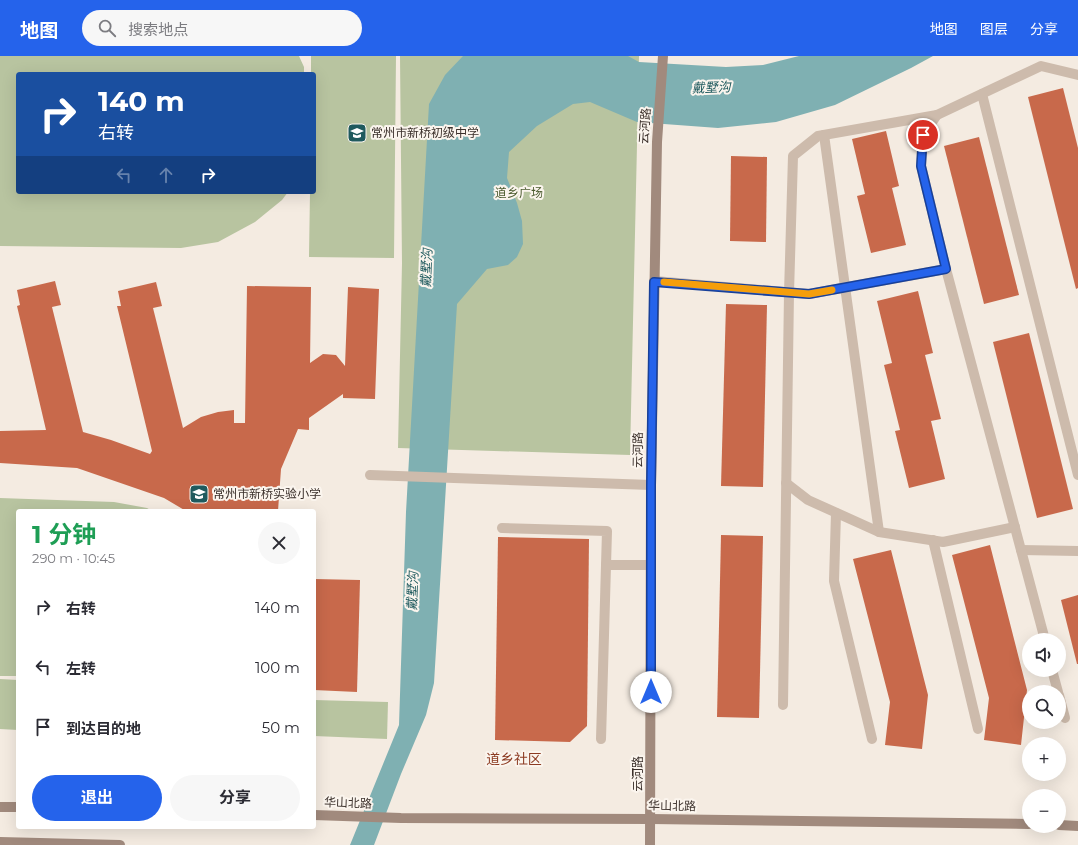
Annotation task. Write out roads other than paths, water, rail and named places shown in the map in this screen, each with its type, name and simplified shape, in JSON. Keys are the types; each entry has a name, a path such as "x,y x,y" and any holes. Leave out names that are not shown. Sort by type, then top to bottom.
{"main road":[{"name":"云河路","path":"650,845 652,819 651,485 656,142 663,57"},
{"path":"0,807 16,807"},
{"name":"华山北路","path":"316,815 402,818 652,819 1022,824"},
{"path":"1066,825 1078,826"},
{"path":"0,842 120,845"}],"lane":[{"path":"783,705 789,293 793,156 818,136 938,115 1041,66 1078,75"},
{"path":"982,94 1078,475"},
{"path":"938,115 923,135 921,166 946,269 1042,633"},
{"path":"824,135 879,532"},
{"path":"654,282 809,294 946,269"},
{"path":"370,475 651,485"},
{"path":"786,483 808,500 879,532 943,542 1015,527"},
{"path":"836,513 834,581 872,739"},
{"path":"502,528 607,531 601,739"},
{"path":"933,540 978,729"},
{"path":"1021,550 1078,550"},
{"path":"606,564 651,566"}],"water":[{"name":"戴墅沟","path":"463,56 628,56 639,62 726,67 763,65 799,56 933,56 835,105 776,122 718,128 637,122 590,102 573,104 537,126 509,152 507,178 517,203 522,221 523,244 517,257 508,265 487,269 457,304 434,683 426,715 401,774 374,845 350,845 399,725 406,512 429,104 445,75"}],"place":[{"name":"常州市新桥初级中学","path":"357,133"},
{"name":"常州市新桥实验小学","path":"199,494"}],"district":[{"name":"道乡社区","path":"514,759"}],"park label":[{"name":"道乡广场","path":"519,193"}]}
